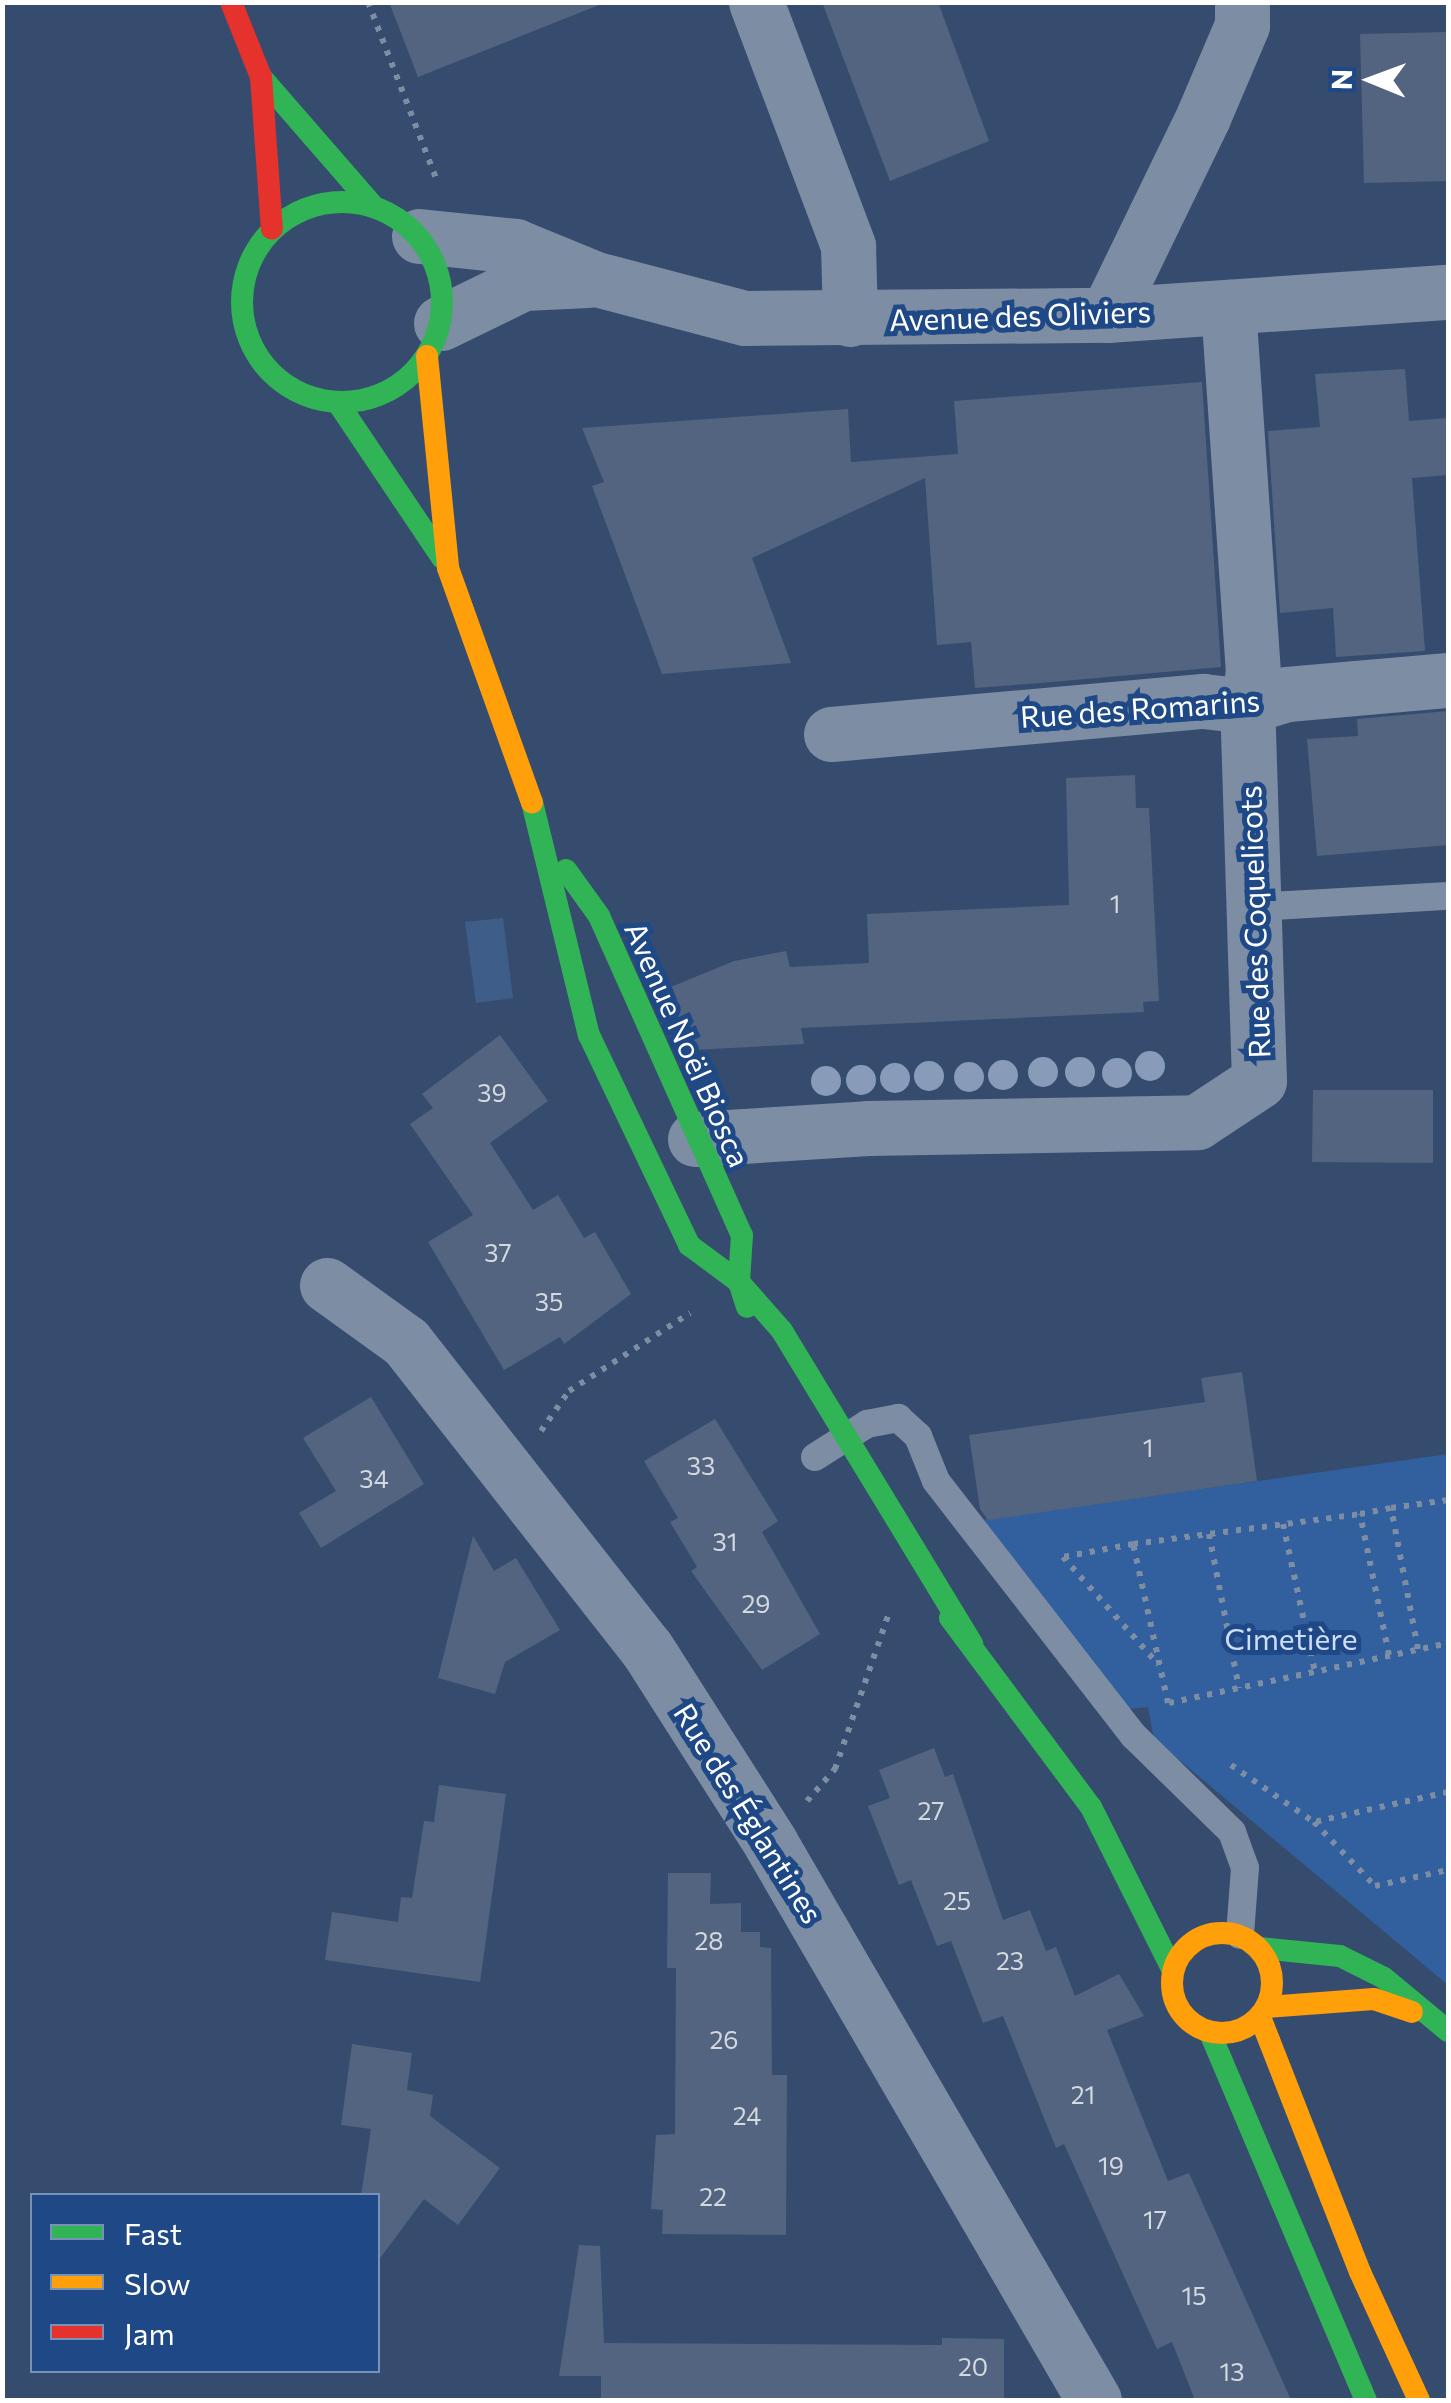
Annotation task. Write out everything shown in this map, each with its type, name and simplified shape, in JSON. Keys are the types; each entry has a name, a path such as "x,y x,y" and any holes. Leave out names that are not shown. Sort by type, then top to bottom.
{"main road":[{"path":"231,2 260,76 272,228"},
{"path":"260,76 373,206"},
{"path":"434,340 404,382 372,398 338,403 305,396 276,378 255,353 243,321 242,288 252,256 272,228 313,205 336,200 430,215 448,568"},
{"path":"338,403 448,568"},
{"name":"Avenue Noël Biosca","path":"448,568 546,842 588,1035 689,1245 739,1282 782,1330 972,1644"},
{"name":"Avenue Noël Biosca","path":"546,842 599,916 695,1139 742,1235 739,1282 759,1348"},
{"name":"Avenue Noël Biosca","path":"860,1511 972,1644 1091,1806 1153,1870"},
{"name":"Avenue Noël Biosca","path":"1091,1806 1172,1969"},
{"path":"1188,1908 1210,1932 1340,1956 1384,1978 1426,2017 1448,2031"},
{"path":"1210,1932 1186,1946 1172,1969 1179,2008 1210,2034 1366,2400"},
{"path":"1250,1941 1273,1987 1264,2012 1346,2237 1419,2400"},
{"path":"1210,2034 1237,2032 1264,2012 1374,1998 1426,2017"}],"street":[{"path":"756,2 848,246 850,320"},
{"path":"1107,315 1203,117 1242,25 1242,2"},
{"name":"Avenue des Oliviers","path":"430,215 596,279 745,318 1107,315 1448,292"},
{"name":"Avenue des Oliviers","path":"434,340 523,283 596,279"},
{"name":"Rue des Coquelicots","path":"695,1139 868,1128 1197,1122 1259,1082 1247,706 1253,673 1228,306"},
{"name":"Rue des Romarins","path":"831,734 1203,701 1247,706 1287,694 1448,680"},
{"name":"Rue des Églantines","path":"327,1285 406,1342 647,1650 771,1844 1094,2400"}],"lane":[{"path":"1255,907 1448,896"},
{"path":"816,1456 868,1424 898,1418 918,1436 936,1481 1134,1736 1232,1832 1245,1868 1250,1941"}],"path":[{"path":"368,2 430,215"},
{"path":"512,1473 569,1391 739,1282"},
{"path":"1160,1666 1063,1557 1448,1500"},
{"path":"1391,1508 1418,1649"},
{"path":"1360,1514 1388,1655"},
{"path":"1283,1524 1315,1672"},
{"path":"1210,1534 1240,1688"},
{"path":"1133,1544 1168,1703"},
{"path":"771,1844 835,1770 906,1565"},
{"path":"1158,1705 1448,1643"},
{"path":"1231,1765 1314,1822 1375,1886 1448,1870"},
{"path":"1314,1822 1448,1792"}],"green space":[{"name":"Cimetière","path":"1448,1454 1448,1985 1154,1739 1148,1707 1129,1709 982,1520"}],"shaded area":[{"path":"503,918 513,998 476,1003 465,922"}],"building":[{"path":"389,2 599,2 599,5 418,77"},
{"path":"822,2 938,2 989,141 890,181"},
{"path":"1448,32 1448,181 1364,183 1360,34"},
{"path":"1405,369 1409,421 1448,418 1448,475 1412,478 1425,651 1336,657 1333,608 1280,613 1268,431 1320,427 1315,374"},
{"path":"1202,382 1221,667 975,688 971,642 937,645 925,478 752,558 791,663 662,674 592,486 604,482 582,428 848,409 851,462 958,454 954,401"},
{"path":"1448,711 1448,845 1317,856 1307,739 1358,736 1357,719"},
{"path":"1135,775 1136,808 1149,808 1159,1001 1143,1002 1144,1012 801,1028 804,1044 693,1050 666,989 734,961 786,951 790,967 869,963 867,914 1069,905 1066,778"},
{"path":"500,1035 548,1101 490,1143 533,1210 558,1195 584,1238 595,1232 631,1294 564,1344 560,1337 504,1370 428,1242 473,1215 410,1124 433,1108 422,1094"},
{"path":"1313,1090 1433,1090 1433,1163 1312,1162"},
{"path":"1242,1372 1257,1481 988,1520 980,1509 969,1435 1205,1402 1201,1378"},
{"path":"371,1397 424,1484 321,1548 299,1513 336,1491 303,1438"},
{"path":"715,1419 778,1521 762,1532 820,1634 762,1670 691,1571 697,1567 670,1522 678,1518 644,1461"},
{"path":"473,1536 494,1571 516,1558 560,1630 505,1662 495,1694 438,1678"},
{"path":"934,1748 945,1777 953,1774 1003,1920 1030,1910 1046,1951 1056,1947 1075,1996 1119,1974 1144,2016 1107,2030 1168,2181 1189,2173 1291,2400 1195,2400 1172,2342 1157,2349 1064,2144 1056,2148 1003,2016 983,2023 951,1941 937,1946 911,1880 899,1885 868,1806 890,1798 879,1770"},
{"path":"439,1785 506,1794 480,1982 325,1960 332,1912 398,1922 401,1897 412,1898 424,1821 434,1822"},
{"path":"668,1873 711,1873 710,1904 741,1903 741,1932 760,1932 760,1947 771,1948 772,2075 787,2075 786,2235 662,2234 663,2210 651,2209 656,2135 675,2134 676,1968 667,1968"},
{"path":"352,2044 412,2053 407,2090 433,2095 430,2116 500,2168 458,2225 424,2199 380,2258 380,2193 361,2193 371,2129 341,2125"},
{"path":"579,2245 600,2246 604,2343 942,2345 942,2338 1004,2339 1004,2400 601,2400 601,2376 559,2376"}],"traffic: fast":[{"path":"261,77 373,206"},
{"path":"342,202 380,209 413,231 435,264 442,302 435,340 413,373 380,395 342,402 304,395 271,373 249,340 242,302 249,264 271,231 304,209 342,202"},
{"path":"338,403 442,558"},
{"path":"532,802 589,1035 689,1245 739,1282 782,1331 972,1644"},
{"path":"566,870 599,916 742,1235 739,1282 747,1307"},
{"path":"950,1618 1091,1807 1172,1969"},
{"path":"1260,1948 1340,1956 1384,1978 1448,2031"},
{"path":"1210,2033 1366,2400"}],"traffic: slow":[{"path":"427,356 448,568 532,802"},
{"path":"1212,1933 1232,1933 1258,1947 1269,1964 1272,1983 1269,2002 1258,2019 1232,2033 1212,2033 1194,2025 1180,2011 1172,1993 1172,1973 1180,1955 1194,1941 1212,1933"},
{"path":"1267,2007 1374,1999 1412,2012"},
{"path":"1260,2017 1360,2272 1419,2400"}],"traffic: jam":[{"path":"231,2 261,77 272,229"}]}
